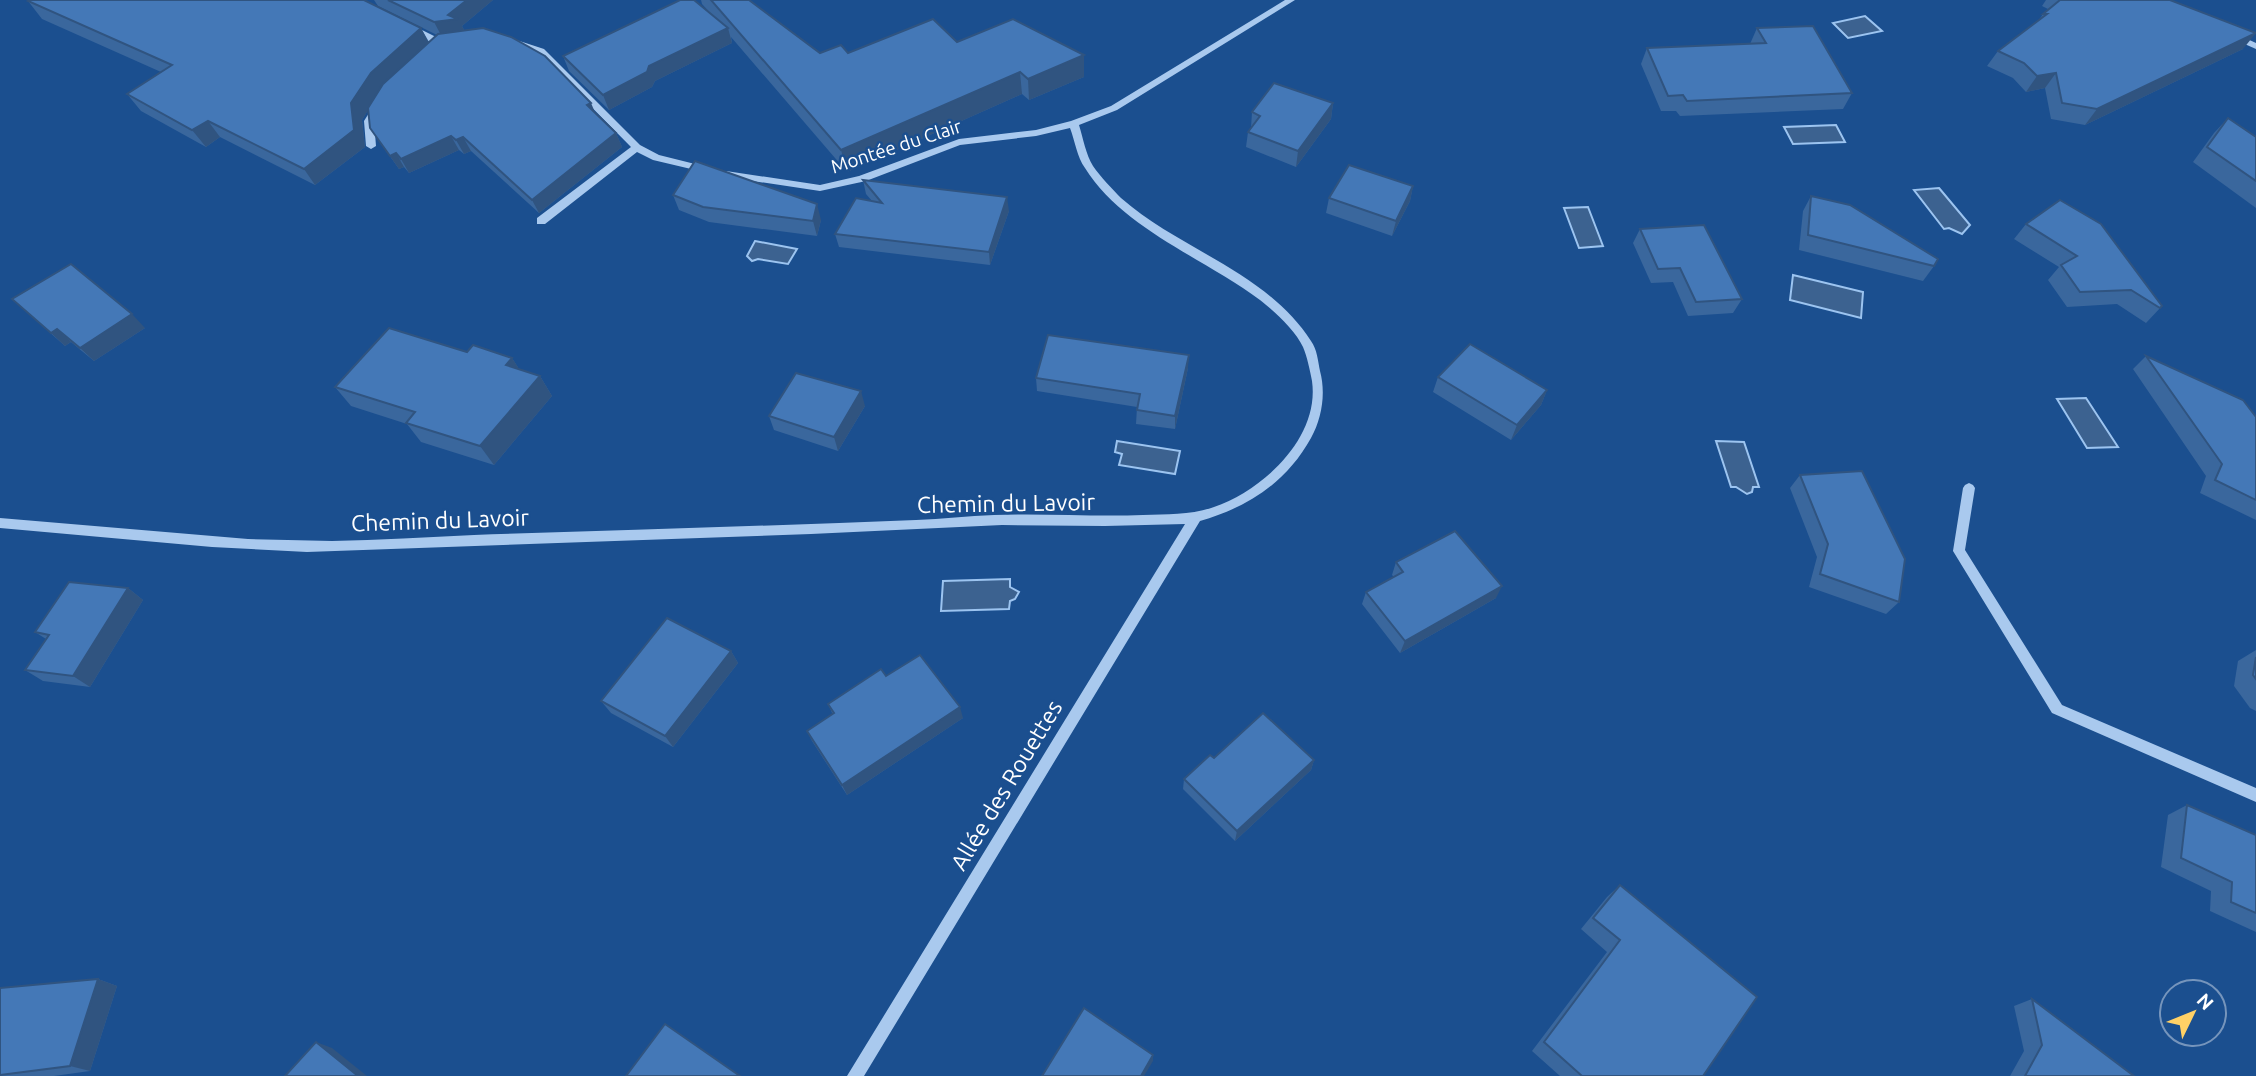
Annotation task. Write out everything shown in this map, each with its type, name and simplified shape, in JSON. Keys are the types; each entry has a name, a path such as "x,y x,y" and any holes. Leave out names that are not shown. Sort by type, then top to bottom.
{"street":[{"path":"1074,124 1114,108 1291,0"},
{"path":"395,20 441,43"},
{"path":"2221,31 2256,46"},
{"name":"Montée du Clair","path":"492,36 541,51 637,147 656,158 716,172 820,188 862,180 959,142 1036,133 1074,124"},
{"path":"431,52 441,43 458,39"},
{"path":"371,146 369,121 386,94"},
{"name":"Chemin du Lavoir","path":"0,523 304,546 757,532 1025,520 1078,524 1195,518 1232,504 1266,486 1298,454 1314,421 1318,384 1315,361 1304,340 1284,315 1256,290 1164,234 1116,200 1087,169 1074,124"},
{"path":"541,221 637,147"},
{"path":"1969,488 1959,551 2057,709 2256,795"},
{"name":"Allée des Rouettes","path":"855,1076 1195,518"}],"water":[{"path":"1865,16 1882,31 1848,38 1833,23"},
{"path":"1836,125 1845,142 1793,144 1784,127"},
{"path":"1939,188 1970,225 1962,234 1949,228 1944,229 1914,190"},
{"path":"1588,207 1603,246 1579,248 1564,208"},
{"path":"755,241 797,249 788,264 758,259 752,261 747,256"},
{"path":"1793,275 1863,292 1861,318 1790,300"},
{"path":"2086,398 2118,447 2087,448 2057,399"},
{"path":"1117,441 1180,451 1175,474 1119,465 1122,454 1115,452"},
{"path":"1716,441 1744,442 1759,487 1753,487 1752,492 1747,494 1731,487"},
{"path":"1010,579 1010,587 1019,592 1015,599 1010,601 1009,609 941,611 943,581"}],"building":[{"path":"364,0 421,28 371,73 351,103 354,130 304,169 208,121 192,130 127,94 172,65 28,1"},
{"path":"388,0 467,0 448,15 458,19 434,22"},
{"path":"680,0 694,0 728,28 649,66 647,72 603,95 563,56"},
{"path":"711,0 749,0 820,53 841,45 848,53 933,19 957,42 1013,19 1084,55 1028,79 1020,72 841,150"},
{"path":"2060,0 2170,0 2256,33 2097,109 2062,103 2056,73 2037,76 2024,63 1998,51 2047,14 2043,14"},
{"path":"1813,26 1852,93 1687,101 1683,95 1668,96 1647,48 1766,43 1757,28"},
{"path":"483,28 511,37 545,56 591,103 587,105 616,133 532,200 463,137 456,140 451,136 401,159 396,153 390,156 370,128 368,108 383,84 438,34"},
{"path":"1274,83 1333,103 1298,151 1248,132 1260,116 1252,112"},
{"path":"2228,118 2256,137 2256,181 2207,147"},
{"path":"695,161 817,204 813,221 703,207 673,195"},
{"path":"1349,165 1413,186 1396,221 1329,198"},
{"path":"863,180 1007,197 989,252 835,234 856,198 882,203"},
{"path":"1811,196 1850,205 1938,259 1934,266 1808,235"},
{"path":"2060,200 2101,224 2162,306 2160,308 2131,290 2080,292 2061,265 2077,256 2026,224"},
{"path":"1704,225 1742,299 1696,302 1680,268 1658,269 1640,229"},
{"path":"71,264 132,314 80,348 57,329 51,333 12,299"},
{"path":"389,328 467,352 473,345 512,358 506,365 540,376 480,446 406,423 415,412 335,387"},
{"path":"1048,335 1189,355 1175,416 1137,410 1140,394 1036,378"},
{"path":"1470,344 1547,390 1517,425 1438,377"},
{"path":"2146,356 2243,400 2256,417 2256,500 2215,480 2222,464"},
{"path":"796,373 861,391 834,437 769,416"},
{"path":"1862,471 1905,559 1899,602 1820,574 1828,544 1800,475"},
{"path":"1455,531 1502,586 1405,641 1366,592 1403,572 1396,562"},
{"path":"69,582 128,588 73,676 25,670 49,635 35,632"},
{"path":"667,618 731,651 665,736 601,701"},
{"path":"920,655 960,707 842,785 807,731 834,713 828,704 881,669 886,676"},
{"path":"2256,657 2256,679 2253,675"},
{"path":"1263,713 1314,760 1237,831 1184,779 1210,755 1214,758"},
{"path":"2187,805 2256,835 2256,913 2231,902 2232,882 2181,858"},
{"path":"1620,885 1757,997 1703,1076 1582,1076 1544,1042 1620,940 1593,918"},
{"path":"98,979 70,1066 0,1075 0,988"},
{"path":"2032,999 2134,1076 2025,1076 2042,1045"},
{"path":"1084,1008 1153,1055 1141,1076 1042,1076"},
{"path":"665,1024 740,1076 626,1076"},
{"path":"316,1042 358,1076 285,1076"}]}
